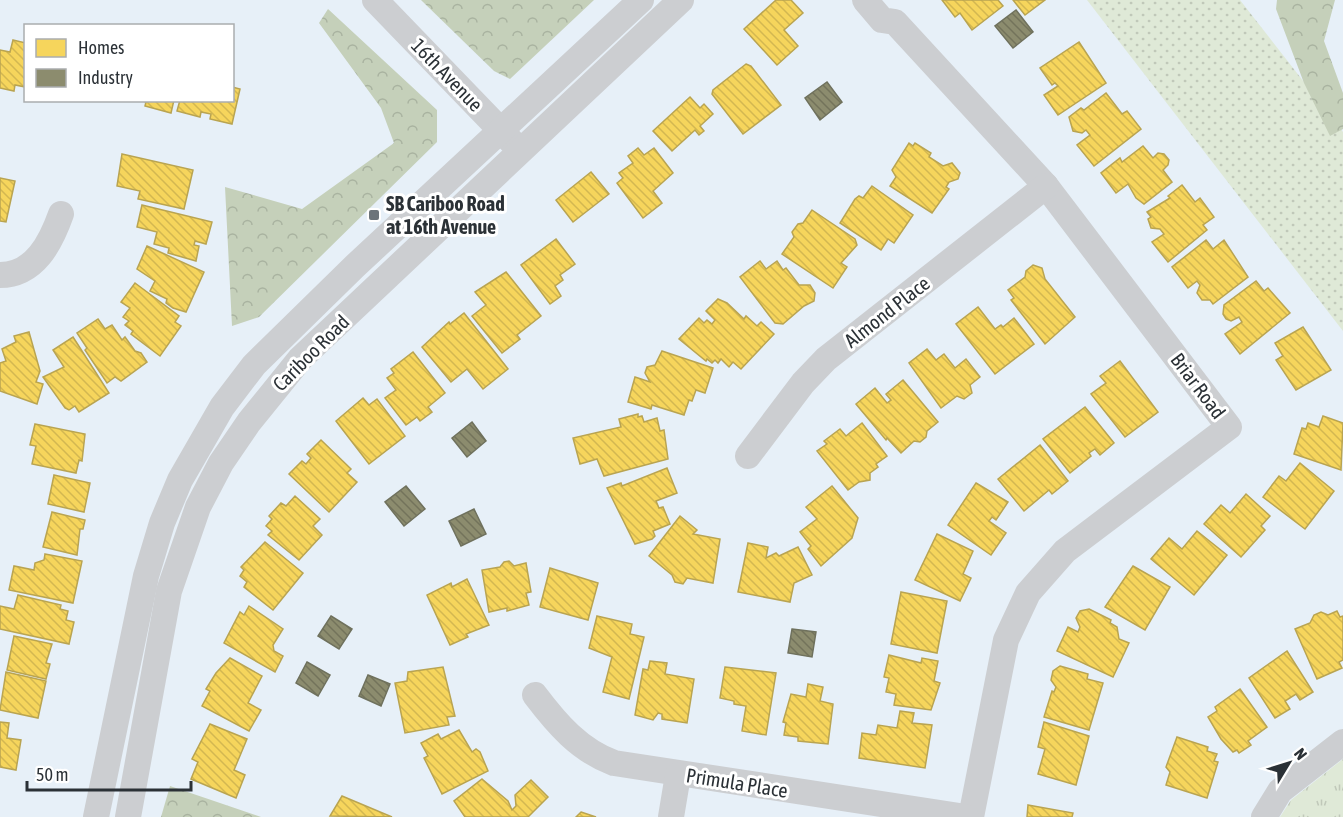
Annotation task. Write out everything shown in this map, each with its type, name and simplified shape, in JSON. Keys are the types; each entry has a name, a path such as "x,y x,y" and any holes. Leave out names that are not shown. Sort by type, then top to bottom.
{"street":[{"name":"16th Avenue","path":"375,0 520,150"},
{"name":"Cariboo Road","path":"96,817 146,576 167,512 202,438 254,365 355,266 641,0"},
{"name":"Cariboo Road","path":"129,817 169,591 198,507 221,463 249,422 300,359 681,0"},
{"name":"Briar Road","path":"865,0 882,20 892,11 1046,186 1229,427 1065,551 1028,592 1006,640 971,817"},
{"name":"Almond Place","path":"748,456 803,383 826,359 1046,186"},
{"path":"0,275 15,273 42,254 61,214"},
{"name":"Primula Place","path":"535,695 554,721 590,752 614,763 678,775 966,817"},
{"path":"1264,817 1280,791 1343,742"},
{"path":"671,817 678,775"}],"green space":[{"path":"421,0 594,0 510,79 494,71"},
{"path":"1087,0 1240,0 1343,132 1343,331"},
{"path":"1277,0 1335,0 1324,41 1343,93 1343,129 1330,136 1304,83 1276,9"},
{"path":"328,9 437,110 437,142 259,317 232,326 225,187 302,209 394,143 381,108 319,23"},
{"path":"1343,759 1343,817 1280,817 1291,800"},
{"path":"170,786 261,817 161,817"}],"building: Homes":[{"path":"776,0 791,0 803,13 784,30 798,46 777,65 744,29"},
{"path":"942,0 998,0 1003,6 972,30 960,13 955,17"},
{"path":"1013,0 1045,0 1025,15"},
{"path":"13,40 24,43 24,87 15,85 14,91 0,88 0,50 10,52"},
{"path":"1079,42 1106,83 1058,115 1044,95 1058,86 1055,83 1052,85 1040,68"},
{"path":"746,64 751,66 781,105 743,134 712,94 713,90"},
{"path":"234,88 240,89 232,124 210,119 211,114 201,112 200,117 177,111 179,102 234,102"},
{"path":"1106,93 1122,114 1127,111 1141,129 1094,166 1077,145 1090,135 1086,130 1082,133 1073,131 1069,117 1081,108 1084,110"},
{"path":"690,97 700,108 704,104 713,114 700,126 704,131 699,135 695,130 672,151 653,131"},
{"path":"146,102 174,102 171,113 145,106"},
{"path":"909,143 913,146 915,143 931,153 929,157 943,166 952,163 960,173 958,179 949,182 946,187 949,189 932,213 890,186 896,177 892,170"},
{"path":"1143,146 1153,158 1158,153 1164,154 1169,160 1163,170 1172,182 1144,204 1136,198 1128,184 1116,193 1101,173 1120,158 1122,162"},
{"path":"638,148 644,155 654,148 673,173 653,191 662,203 643,218 617,183 623,178 619,173 633,163 628,156"},
{"path":"122,154 193,170 184,209 138,199 140,191 117,186"},
{"path":"591,172 609,194 573,222 556,200"},
{"path":"0,178 15,181 6,222 0,221"},
{"path":"1182,185 1195,202 1200,198 1214,217 1203,225 1207,230 1168,262 1152,242 1164,234 1160,229 1151,228 1148,219 1151,217 1147,212 1170,198 1168,196"},
{"path":"872,186 913,215 894,243 888,239 881,250 840,223 855,199 859,196 863,198"},
{"path":"142,205 212,222 206,244 195,241 194,245 199,246 196,261 168,253 169,248 154,244 157,232 137,227"},
{"path":"812,210 855,239 857,245 841,263 847,267 833,288 782,254 794,237 792,232 798,224 803,223"},
{"path":"556,239 575,264 560,275 563,280 555,286 561,296 550,304 521,265"},
{"path":"1206,240 1213,249 1224,240 1248,277 1213,304 1210,300 1202,300 1197,293 1200,285 1197,281 1188,288 1172,267"},
{"path":"147,246 204,272 186,312 173,308 166,303 167,299 150,291 155,281 137,269"},
{"path":"760,261 766,269 777,261 783,270 786,268 799,285 810,285 815,293 814,301 804,306 783,324 775,323 740,277"},
{"path":"1033,265 1042,268 1045,279 1075,317 1045,344 1011,300 1014,298 1008,290 1025,277 1026,271"},
{"path":"506,272 541,316 517,335 520,339 502,353 472,316 486,305 475,292"},
{"path":"1256,281 1264,291 1268,288 1290,313 1240,354 1225,334 1242,322 1239,317 1231,321 1226,319 1223,314 1224,305"},
{"path":"135,283 179,316 175,322 181,326 160,356 131,334 133,331 125,325 129,321 123,317 130,308 121,302"},
{"path":"718,299 727,303 744,319 746,316 757,326 761,322 774,334 741,369 733,362 729,367 721,359 718,363 715,360 712,363 707,359 706,361 679,339 699,318 704,323 707,320 712,324 715,320 706,311"},
{"path":"978,307 995,329 1001,325 1003,327 1014,318 1034,344 995,374 956,324"},
{"path":"464,313 508,369 483,389 467,369 451,382 422,347 449,322 450,324"},
{"path":"98,319 105,329 112,325 122,340 125,337 147,362 121,381 115,377 107,383 85,350 87,348 77,333"},
{"path":"1303,327 1331,370 1296,390 1276,360 1283,356 1275,343"},
{"path":"29,332 40,371 36,382 43,384 37,404 0,391 0,363 6,361 2,349 16,342 14,336"},
{"path":"73,337 109,393 79,412 75,406 69,410 65,408 43,377 64,367 53,350"},
{"path":"927,349 936,360 944,354 955,368 966,359 980,377 970,385 972,393 964,399 957,396 941,408 909,363"},
{"path":"662,351 713,368 705,393 696,390 692,401 689,400 684,415 652,405 651,409 628,402 635,377 650,382 645,373 647,367 655,365"},
{"path":"413,352 445,393 428,407 432,412 420,421 417,417 406,425 385,398 396,390 387,378 394,373 391,369"},
{"path":"1120,361 1158,412 1125,437 1091,394 1106,383 1100,376"},
{"path":"903,380 938,422 927,431 926,437 920,442 914,441 901,453 887,438 886,440 856,404 875,388 887,403 891,400 886,394"},
{"path":"363,398 369,405 377,399 405,436 369,464 336,421"},
{"path":"1085,407 1114,443 1100,455 1095,449 1089,453 1091,456 1070,473 1043,439"},
{"path":"638,414 638,417 642,416 644,422 657,418 660,431 664,430 668,459 604,476 597,459 580,464 573,438 621,427 619,419"},
{"path":"1323,416 1343,423 1341,470 1294,454 1302,428 1306,429 1308,423 1319,427"},
{"path":"862,423 887,456 876,464 878,467 870,473 870,480 859,482 848,490 817,451 827,444 824,441 840,429 846,436"},
{"path":"35,424 85,434 82,461 79,460 76,473 32,464 36,446 30,445"},
{"path":"321,440 351,469 347,473 357,482 329,512 289,474 302,461 306,464 311,458 307,454"},
{"path":"1040,445 1068,481 1052,494 1049,490 1024,511 998,479"},
{"path":"1300,463 1334,491 1305,529 1263,497 1279,476 1286,481"},
{"path":"667,468 677,493 656,501 659,508 663,507 670,524 653,531 655,536 652,539 635,544 607,488 621,483 622,486"},
{"path":"54,475 90,483 84,512 48,504"},
{"path":"976,483 1008,502 996,520 992,517 989,521 1006,533 991,555 948,525"},
{"path":"832,486 858,518 852,538 821,566 808,549 811,546 800,532 817,519 806,507"},
{"path":"1246,494 1270,516 1261,526 1265,530 1241,557 1204,524 1221,505 1230,513"},
{"path":"295,496 320,519 313,526 322,535 299,560 268,535 272,531 266,526 272,519 269,516 281,503 286,506"},
{"path":"52,512 85,520 83,529 80,529 77,555 43,547"},
{"path":"680,516 697,530 693,534 720,539 713,583 687,578 683,584 675,582 672,575 649,556"},
{"path":"1197,531 1227,555 1194,595 1151,559 1169,538 1182,549"},
{"path":"937,534 973,551 963,574 971,578 960,601 915,580"},
{"path":"265,542 303,573 273,610 244,587 247,582 240,576 244,570 241,567"},
{"path":"748,543 768,547 766,558 776,553 779,556 798,547 812,575 794,583 790,602 738,592"},
{"path":"45,554 82,561 73,603 9,590 14,566 34,570 35,563 44,560"},
{"path":"509,561 514,566 526,563 531,592 526,593 529,605 507,611 507,608 489,612 482,570 500,567 504,562"},
{"path":"1133,566 1170,587 1145,630 1105,607"},
{"path":"550,568 598,583 588,620 540,607"},
{"path":"467,579 489,625 466,634 468,637 450,645 427,595 451,583 452,587"},
{"path":"901,592 947,601 937,653 891,644"},
{"path":"18,595 61,605 60,609 68,611 66,620 74,622 69,644 0,629 0,606 14,609"},
{"path":"249,606 283,629 273,645 274,651 283,656 275,672 224,643 240,612 244,615"},
{"path":"1089,609 1111,620 1110,623 1117,627 1119,639 1129,643 1113,677 1057,651 1068,627 1078,632 1080,627 1076,618 1080,611"},
{"path":"1337,611 1340,617 1343,616 1343,660 1339,662 1342,668 1317,679 1295,629 1310,623 1314,615 1321,612 1328,615"},
{"path":"597,616 632,624 630,634 644,637 629,699 603,692 612,657 589,648"},
{"path":"14,636 52,644 46,663 50,664 46,679 7,670"},
{"path":"1287,651 1313,692 1300,700 1296,694 1285,701 1290,709 1275,718 1249,678"},
{"path":"889,655 921,663 922,658 938,661 934,681 940,683 931,710 894,705 896,694 886,692 889,678 884,677"},
{"path":"230,658 262,676 248,703 261,710 249,731 202,706 210,691 206,689 216,673"},
{"path":"650,661 667,663 665,674 694,679 687,723 662,719 662,714 658,713 653,720 635,715 643,669 648,670"},
{"path":"1060,666 1088,674 1087,679 1103,683 1089,730 1044,717 1052,691 1054,692 1056,687 1051,680 1053,671"},
{"path":"443,667 455,716 447,717 449,725 405,733 395,683 407,681 408,672"},
{"path":"725,667 776,673 766,735 742,731 746,706 720,698"},
{"path":"6,672 46,681 38,718 0,710"},
{"path":"808,684 823,687 820,701 833,704 828,744 798,741 798,737 784,735 786,723 783,722 791,694 806,697"},
{"path":"1240,689 1267,727 1248,741 1251,745 1239,753 1237,750 1233,752 1221,739 1208,717 1217,711 1215,707"},
{"path":"900,711 914,713 912,723 932,725 925,768 859,758 862,733 876,735 878,725 897,728"},
{"path":"0,722 9,723 7,738 21,740 16,770 0,767"},
{"path":"1044,722 1089,736 1076,785 1038,774 1045,749 1038,747"},
{"path":"210,724 247,739 234,770 245,775 236,798 191,779 198,762 192,759"},
{"path":"459,730 472,752 476,749 480,752 488,771 442,794 424,758 428,756 421,743 438,734 441,739"},
{"path":"1177,737 1208,747 1207,751 1217,754 1214,761 1218,762 1207,798 1166,785 1170,772 1166,767"},
{"path":"482,779 508,801 512,810 516,806 515,795 531,780 548,797 528,817 465,817 454,801"},
{"path":"342,796 392,817 330,816"},
{"path":"1028,805 1073,813 1072,817 1027,817"},
{"path":"581,812 596,817 576,817"}],"building: Industry":[{"path":"1016,10 1033,32 1013,48 995,26"},
{"path":"827,82 842,102 820,120 805,98"},
{"path":"472,422 486,441 467,457 452,438"},
{"path":"406,486 425,509 404,526 385,502"},
{"path":"474,509 486,534 461,546 449,521"},
{"path":"331,616 352,629 339,649 318,636"},
{"path":"792,629 816,632 812,657 788,653"},
{"path":"307,662 330,675 318,696 296,683"},
{"path":"368,675 390,684 381,706 359,696"}],"place":[{"name":"SB Cariboo Road at 16th Avenue","path":"374,215"}]}
